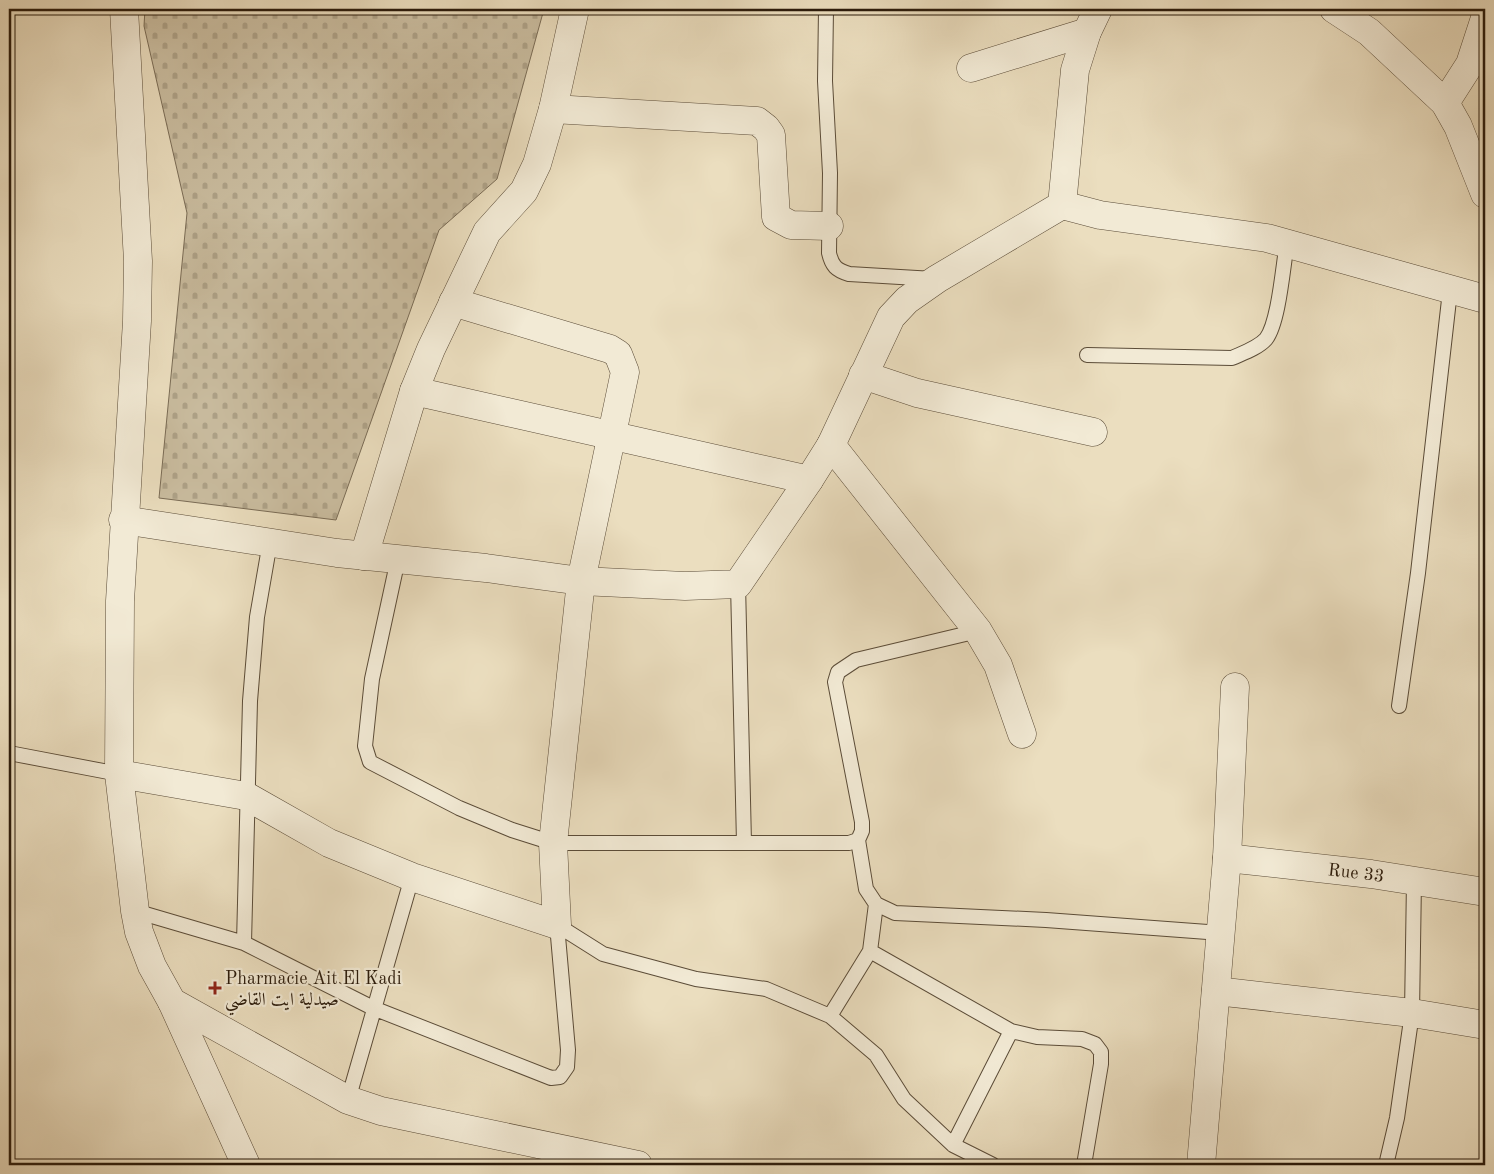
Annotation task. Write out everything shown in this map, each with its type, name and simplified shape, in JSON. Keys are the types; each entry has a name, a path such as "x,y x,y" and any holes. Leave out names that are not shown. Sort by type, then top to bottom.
{"street":[{"path":"124,9 138,261 137,321 123,520 120,601 119,774 139,932 152,966 172,1002 246,1165"},
{"path":"364,556 414,391 431,349 487,232 524,191 537,164 553,109 575,9"},
{"path":"1334,9 1369,32 1445,103 1458,126 1485,194"},
{"path":"1445,103 1478,67 1485,18"},
{"path":"971,68 1092,20"},
{"path":"1062,205 1074,70 1092,20"},
{"path":"553,109 757,121 771,135 776,217 791,225 829,226"},
{"path":"123,520 364,556 581,581 685,586 738,584 831,445 891,317 907,300 937,279 1062,205 1100,215 1267,238 1485,300"},
{"path":"119,774 214,788 246,796 329,843 412,877 557,925 553,843 581,581 625,372 618,354 610,349 453,302"},
{"path":"864,375 917,394 1093,432"},
{"path":"414,391 809,480"},
{"path":"831,445 978,631 998,665 1022,734"},
{"path":"1201,1165 1227,858 1235,686"},
{"name":"Rue 33","path":"1227,858 1414,880 1485,892"},
{"path":"1216,991 1412,1013 1485,1025"},
{"path":"172,1002 348,1100 381,1111 638,1165"}],"lane":[{"path":"826,9 825,81 830,173 829,253 832,265 839,271 937,279"},
{"path":"1087,355 1232,358 1250,350 1266,339 1274,320 1287,243"},
{"path":"1400,706 1428,495 1450,291"},
{"path":"244,943 246,796 250,701 257,617 270,542"},
{"path":"398,559 372,679 365,746 366,755 370,762 459,808 512,830 553,843 849,843 858,840"},
{"path":"738,584 744,843"},
{"path":"978,631 856,660 838,672 835,682 862,822 862,831 858,840 866,889 876,904 895,912 1046,920 1221,933"},
{"path":"9,753 119,774"},
{"path":"348,1100 412,877"},
{"path":"1386,1165 1397,1118 1412,1013 1414,880"},
{"path":"830,1016 870,951 876,904"},
{"path":"135,911 244,943 373,1008 551,1078 560,1077 567,1067 568,1050 557,925"},
{"path":"557,925 603,954 696,979 766,989 830,1016 876,1055 904,1099 953,1146 993,1165"},
{"path":"870,951 1011,1031 1037,1037 1082,1039 1094,1044 1101,1052 1101,1064 1084,1165"},
{"path":"953,1146 1011,1031"}],"green space":[{"path":"145,9 544,9 497,179 439,230 336,520 159,498 187,213 144,26"}],"place":[{"name":"Pharmacie Ait El Kadi صيدلية ايت القاضي","path":"215,988"}]}
